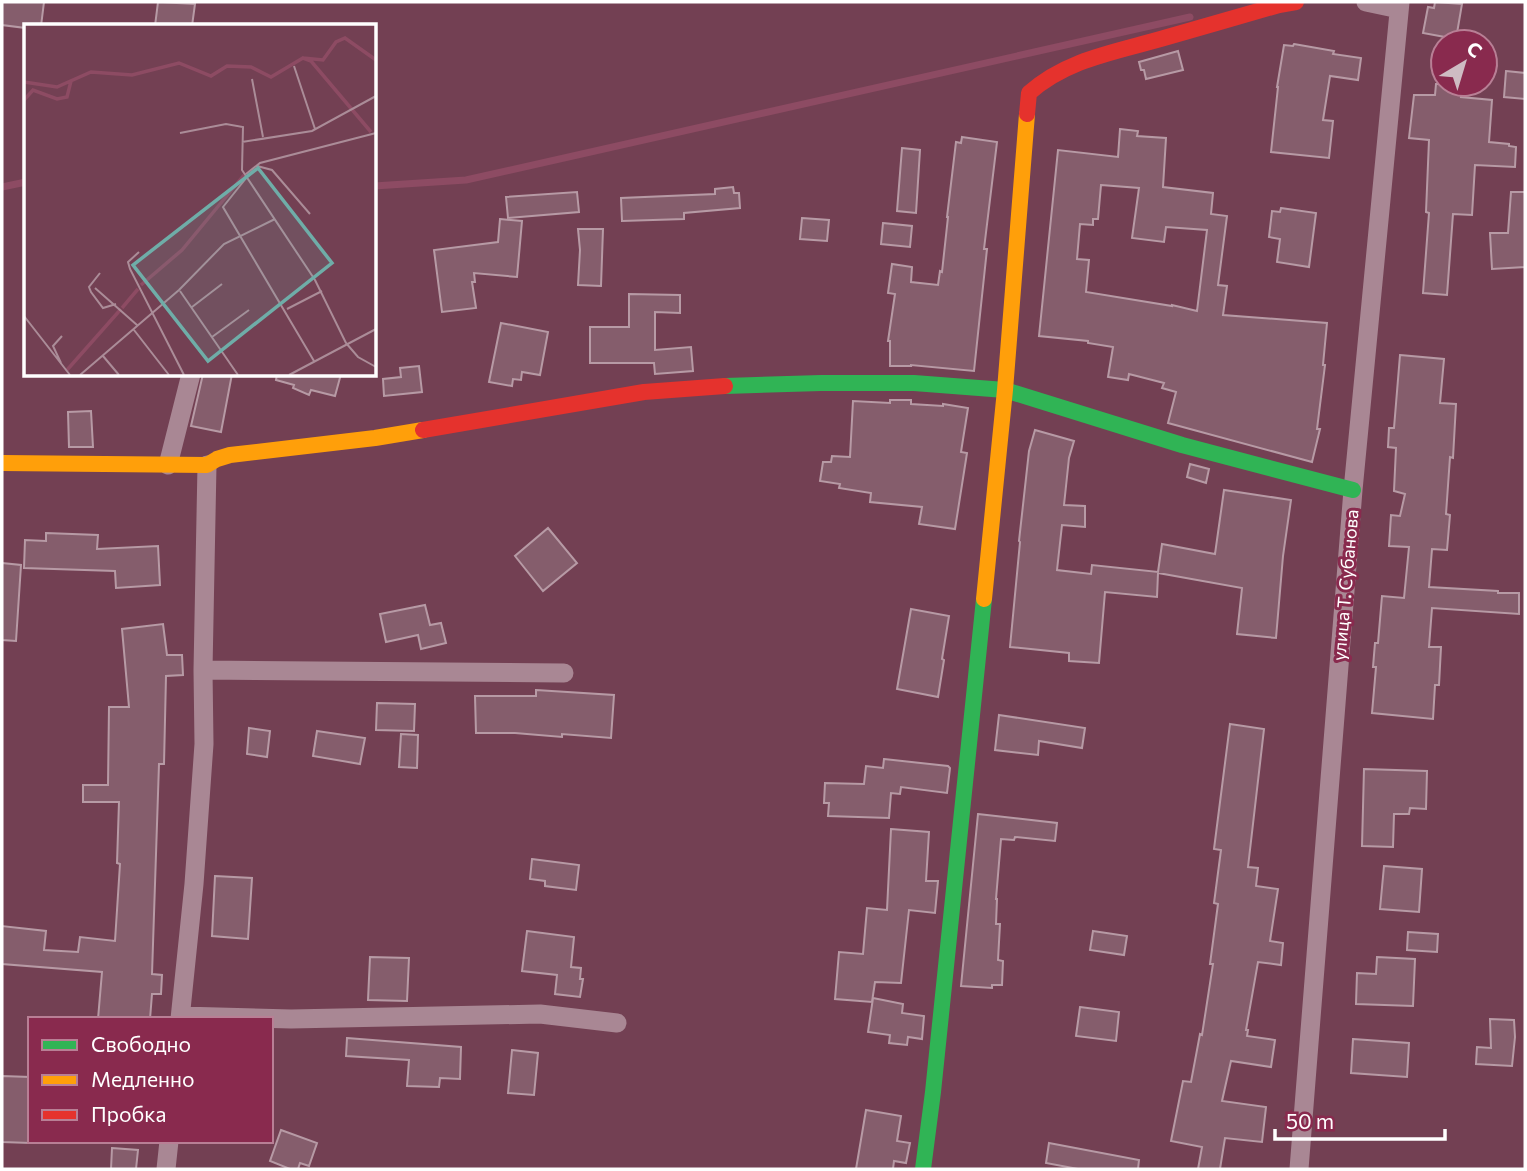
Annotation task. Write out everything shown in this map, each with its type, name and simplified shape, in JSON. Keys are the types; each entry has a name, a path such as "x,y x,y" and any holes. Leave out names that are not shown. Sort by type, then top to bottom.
{"street":[{"path":"923,1169 1005,390 1029,93 1056,71 1296,2"},
{"path":"1366,2 1399,5"},
{"name":"улица Т. Субанова","path":"1299,1169 1353,491 1399,5"},
{"path":"168,465 190,376"},
{"path":"2,463 207,465 230,455 375,438 644,392 708,386 914,383 1005,390 1182,445 1353,491"},
{"path":"180,1017 194,884 204,744 207,465"},
{"path":"203,670 564,673"},
{"path":"273,1019 540,1014 617,1023"},
{"path":"166,1169 169,1143"}],"building":[{"path":"2,2 44,2 41,24 24,24 24,28 2,25"},
{"path":"158,2 195,4 192,24 155,24"},
{"path":"1435,2 1462,4 1458,28 1429,28 1429,34 1423,33 1428,7 1434,8"},
{"path":"1294,44 1361,58 1358,80 1330,76 1323,120 1333,121 1329,158 1271,152 1284,45"},
{"path":"1178,51 1183,70 1146,79 1139,62"},
{"path":"1506,71 1525,73 1525,99 1504,97"},
{"path":"1414,95 1492,100 1489,142 1516,147 1515,167 1475,165 1472,215 1453,214 1447,295 1423,293 1429,213 1426,212 1429,140 1409,138"},
{"path":"1120,129 1138,131 1137,136 1166,138 1163,187 1213,193 1211,214 1227,216 1218,285 1227,286 1223,315 1327,323 1317,429 1320,429 1312,462 1168,423 1176,392 1162,388 1164,383 1129,374 1128,380 1108,377 1113,347 1088,341 1039,336 1058,150 1118,157","holes":["1101,185 1139,188 1132,238 1164,242 1166,227 1207,230 1197,311 1086,292 1089,260 1077,259 1080,224 1093,225 1093,219 1098,219"]},
{"path":"962,137 997,142 984,249 987,249 974,371 911,365 890,366 888,341 895,294 888,293 892,264 912,267 911,282 938,285 940,271 942,272 956,142 961,143"},
{"path":"902,148 920,150 916,213 897,211"},
{"path":"733,187 734,193 739,193 740,208 684,213 684,219 622,221 621,198 715,194 715,189"},
{"path":"577,192 579,212 508,218 506,197"},
{"path":"1511,192 1525,192 1525,267 1492,269 1490,233 1508,233"},
{"path":"1281,208 1316,213 1309,267 1277,262 1280,239 1269,237 1272,211 1280,212"},
{"path":"802,218 829,220 827,241 800,239"},
{"path":"500,219 522,221 517,277 474,273 475,282 472,282 476,308 442,312 434,250 498,242"},
{"path":"883,223 912,226 910,247 881,244"},
{"path":"578,229 603,229 601,286 578,285"},
{"path":"629,294 680,295 680,313 655,312 655,350 691,347 693,371 655,374 654,363 590,363 590,327 629,327"},
{"path":"501,323 548,332 540,375 522,372 521,380 513,379 512,386 489,382"},
{"path":"1400,355 1444,359 1440,403 1456,404 1446,514 1450,515 1447,550 1432,549 1429,587 1519,593 1519,614 1432,608 1429,647 1441,647 1439,685 1435,685 1433,719 1372,713 1375,643 1378,643 1382,596 1404,598 1409,547 1389,546 1391,515 1400,516 1405,494 1394,491 1396,448 1388,447 1389,428 1394,428"},
{"path":"419,366 422,392 384,396 383,379 401,377 400,368"},
{"path":"203,376 232,376 221,432 191,426"},
{"path":"277,376 340,376 335,396 311,390 309,395 293,388 294,385 276,380"},
{"path":"890,400 911,400 911,404 943,404 968,408 961,452 967,453 955,529 919,524 922,507 870,502 871,493 839,488 840,484 820,481 823,462 831,462 832,456 850,457 853,401 890,403"},
{"path":"91,411 93,447 69,447 68,412"},
{"path":"1035,430 1074,441 1069,458 1064,505 1085,506 1085,527 1062,525 1057,570 1091,574 1092,565 1158,572 1162,544 1215,554 1224,490 1291,500 1276,638 1237,634 1242,588 1158,573 1157,597 1105,592 1099,663 1069,661 1069,653 1010,647 1029,451"},
{"path":"1190,464 1209,469 1206,483 1187,477"},
{"path":"548,528 577,563 543,591 515,556"},
{"path":"46,533 98,535 97,549 158,546 160,585 116,588 115,571 24,568 25,540 46,541"},
{"path":"2,563 21,565 16,641 2,640"},
{"path":"425,605 430,625 441,623 446,643 421,649 418,635 386,642 380,614"},
{"path":"911,609 949,616 938,697 897,689"},
{"path":"163,624 167,655 182,655 183,675 166,676 164,764 159,764 152,974 162,975 161,994 152,994 150,1017 98,1017 102,972 2,964 2,926 46,931 44,950 78,952 80,937 115,941 120,864 117,863 119,802 83,802 83,785 108,785 109,707 129,707 122,629"},
{"path":"536,690 614,695 611,738 562,734 562,737 476,733 475,696 536,696"},
{"path":"377,703 415,704 414,731 376,730"},
{"path":"999,715 1085,728 1082,748 1039,741 1038,755 995,750"},
{"path":"1230,724 1264,729 1248,867 1258,868 1256,886 1278,889 1270,941 1283,943 1281,965 1258,962 1246,1030 1247,1036 1275,1040 1271,1067 1231,1061 1222,1101 1266,1107 1262,1142 1225,1138 1220,1169 1198,1169 1202,1147 1171,1141 1183,1081 1191,1082 1200,1034 1202,1035 1213,964 1210,964 1218,904 1214,903 1221,850 1214,849"},
{"path":"249,728 270,731 267,757 247,754"},
{"path":"317,731 365,738 360,764 313,756"},
{"path":"401,734 418,735 417,768 399,767"},
{"path":"884,759 948,766 947,793 901,787 900,794 891,793 889,818 828,816 829,803 824,803 825,783 864,784 866,766 883,768"},
{"path":"1364,769 1427,771 1426,809 1410,808 1409,814 1394,814 1393,847 1362,846"},
{"path":"978,814 1057,823 1055,841 1015,837 1014,840 1001,839 996,924 1000,924 998,960 1003,961 1002,985 992,985 992,988 961,986"},
{"path":"891,829 929,832 926,881 938,881 935,913 909,910 901,983 875,982 872,1002 835,999 839,952 863,954 867,908 887,910"},
{"path":"532,859 579,865 576,890 545,886 545,881 530,879"},
{"path":"1384,866 1422,869 1419,912 1380,909"},
{"path":"215,876 252,878 248,939 212,936"},
{"path":"527,931 574,937 571,967 581,968 580,979 583,979 580,997 555,994 557,975 522,971"},
{"path":"1093,931 1127,936 1124,955 1090,950"},
{"path":"1408,932 1438,934 1437,952 1407,950"},
{"path":"370,957 409,958 407,1001 368,1000"},
{"path":"1377,957 1415,959 1413,1006 1356,1004 1357,973 1376,974"},
{"path":"873,998 903,1004 902,1013 924,1016 922,1039 908,1037 907,1045 889,1043 890,1035 868,1032"},
{"path":"1080,1007 1119,1012 1116,1041 1076,1036"},
{"path":"1490,1019 1514,1020 1512,1066 1476,1064 1477,1047 1491,1048"},
{"path":"347,1038 461,1047 460,1079 440,1078 439,1087 407,1086 409,1060 346,1056"},
{"path":"1353,1039 1409,1043 1407,1077 1351,1073"},
{"path":"512,1050 538,1053 534,1095 508,1093"},
{"path":"2,1076 28,1077 28,1143 2,1142"},
{"path":"866,1110 901,1116 897,1141 910,1143 906,1163 894,1161 893,1169 856,1169"},
{"path":"281,1130 317,1143 309,1166 300,1163 298,1169 290,1169 270,1161"},
{"path":"1049,1143 1139,1160 1138,1169 1078,1169 1046,1163"},
{"path":"112,1148 138,1150 136,1169 111,1169"}],"waterway":[{"path":"376,186 466,180 1190,17"},
{"path":"2,187 24,182"}],"traffic: fast":[{"path":"725,386 914,383 1005,390 1182,445 1353,490"},
{"path":"923,1169 984,599"}],"traffic: slow":[{"path":"984,599 1005,390 1027,114"},
{"path":"2,463 207,465 230,455 423,430"}],"traffic: jam":[{"path":"1027,114 1029,93 1044,81 1076,64 1296,2"},
{"path":"423,430 644,392 725,386"}]}
